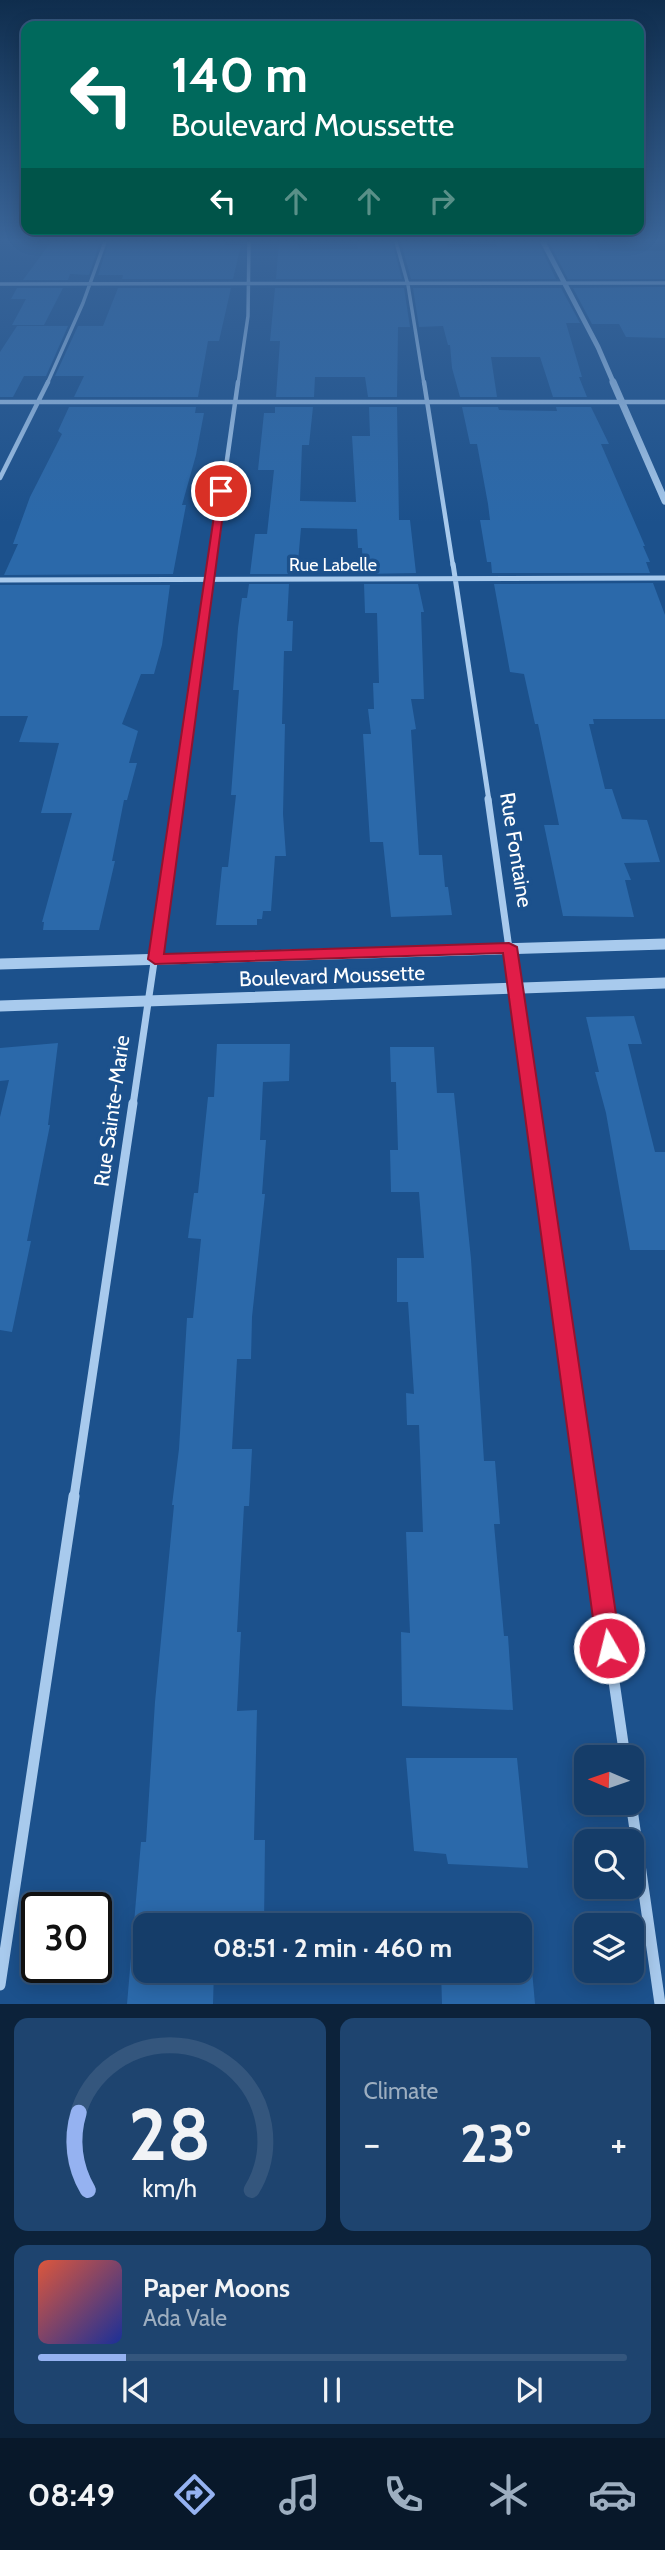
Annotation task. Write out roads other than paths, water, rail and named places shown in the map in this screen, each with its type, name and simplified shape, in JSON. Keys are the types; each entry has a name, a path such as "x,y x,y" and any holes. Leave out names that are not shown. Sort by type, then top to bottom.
{"street":[{"path":"0,478 68,336"},
{"name":"Rue Sainte-Marie","path":"0,1985 155,959 245,336"},
{"name":"Rue Fontaine","path":"416,336 456,580 623,1745"},
{"path":"592,336 665,501"},
{"path":"0,402 665,402"},
{"name":"Rue Labelle","path":"0,580 665,578"},
{"name":"Boulevard Moussette","path":"0,964 665,944"},
{"name":"Boulevard Moussette","path":"0,1006 665,983"},
{"path":"633,1815 660,2004"}]}
